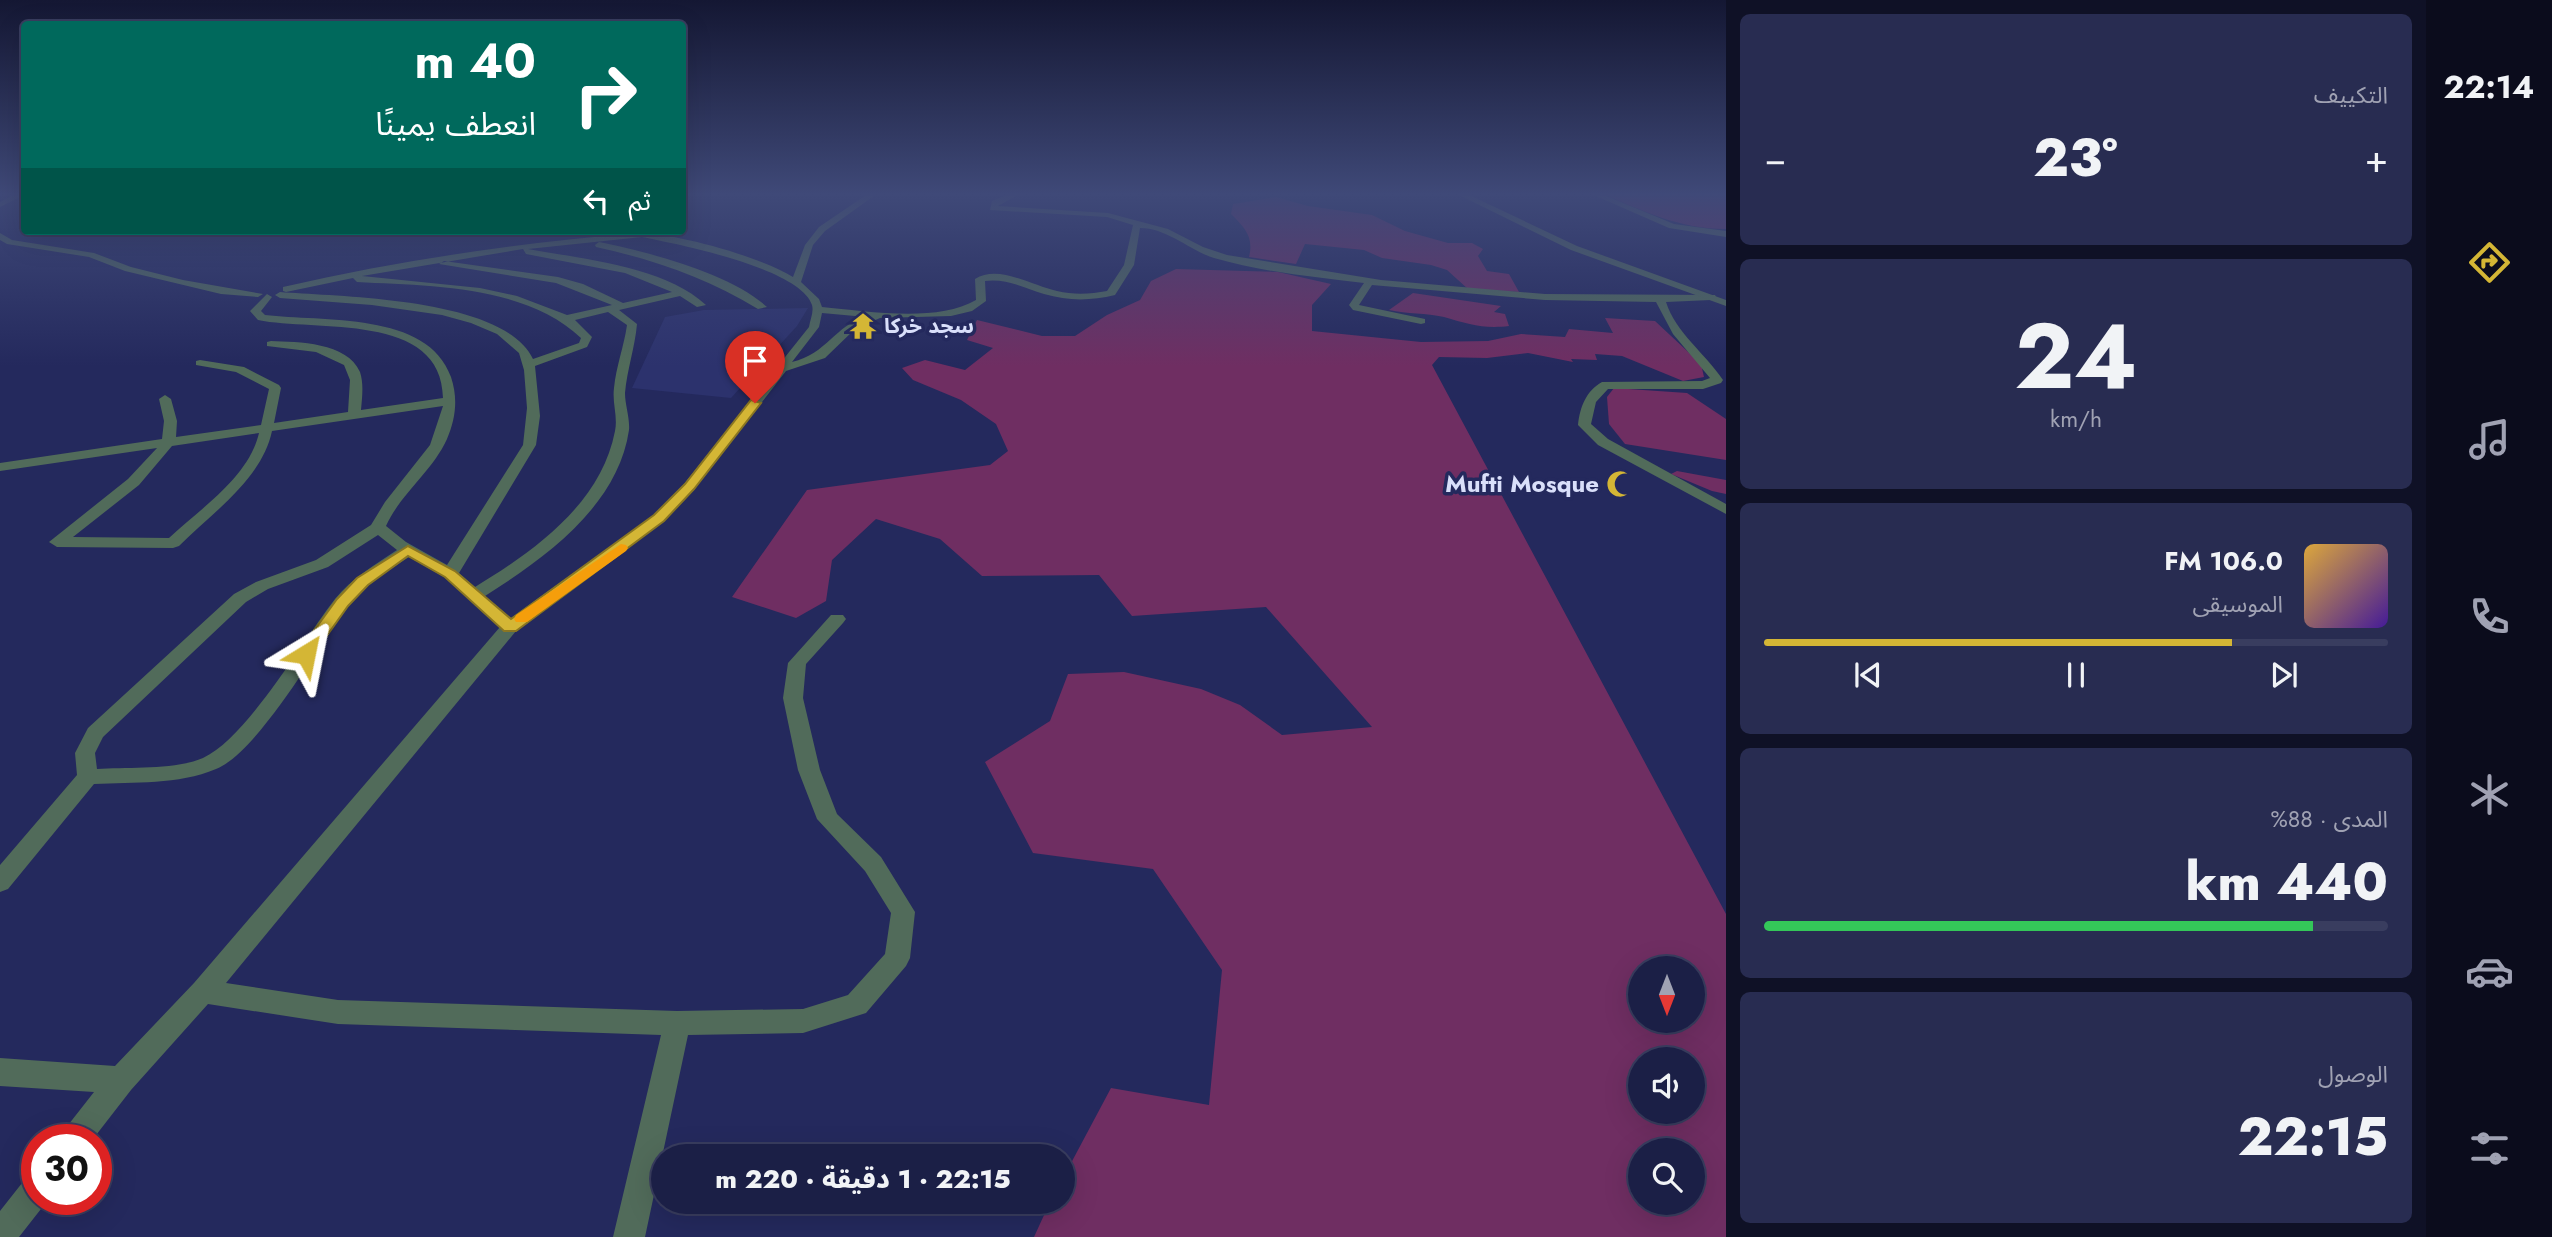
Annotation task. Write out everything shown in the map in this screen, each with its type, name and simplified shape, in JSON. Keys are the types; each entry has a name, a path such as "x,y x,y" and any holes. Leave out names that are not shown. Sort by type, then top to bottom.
{"street":[{"path":"64,251 91,255 128,269 183,283 221,290 398,305 460,316 511,339 523,350 529,364 533,422 527,452 485,514 450,574"},
{"path":"88,777 85,753 95,733 255,587 302,572 346,552 378,527 383,514 424,466 446,424 450,401 448,378 440,360 422,343 367,327 261,318 255,311 273,294 419,262 491,251"},
{"path":"523,251 627,271 670,286 701,305"},
{"path":"625,251 686,267 762,307"},
{"path":"87,1124 121,1080 203,991 510,627 659,518 689,486 779,369 804,342 814,327 818,310 809,292 796,283 744,259 709,251"},
{"path":"796,283 807,251"},
{"path":"818,310 897,315 943,313 971,307 981,301 980,279 987,277 1000,278 1056,294 1094,297 1111,293 1129,265 1132,251"},
{"path":"1205,251 1227,259 1474,295 1660,299 1711,297"},
{"path":"1582,251 1726,303"},
{"path":"419,262 552,279 593,290 632,324 619,398 623,429 605,479 562,534 514,571 475,596"},
{"path":"339,278 464,288 521,298 565,319 581,329 587,337 583,345 529,364"},
{"path":"1370,281 1354,305 1357,308 1421,321"},
{"path":"565,319 680,293"},
{"path":"1660,299 1663,313 1708,365 1717,380 1703,386 1606,384 1598,388 1585,412 1584,425 1603,442 1726,510"},
{"path":"779,369 807,362 824,354 854,324 897,315"},
{"path":"271,344 303,347 341,357 353,368 356,386 354,414"},
{"path":"165,399 171,419 169,442 146,470 57,542 173,543 246,474 262,448 275,388 258,375 226,366 200,363"},
{"path":"0,467 450,401"},
{"path":"378,527 408,550 450,574 510,627"},
{"path":"0,882 88,777 187,771 211,763 228,752 269,705 342,602 362,581 408,550"},
{"path":"203,991 338,1012 677,1023 803,1021 857,1004 897,958 903,912 873,864 828,819 809,770 793,698 797,663 837,619"},
{"path":"629,1237 677,1023"},
{"path":"0,1072 121,1080"},
{"path":"0,1236 21,1209"}],"shaded area":[{"path":"1250,251 1302,251 1296,264 1249,257"},
{"path":"1366,251 1482,251 1478,256 1487,271 1509,274 1519,292 1468,289 1447,270 1382,258"},
{"path":"1176,269 1278,272 1331,284 1312,305 1312,331 1421,342 1488,341 1521,334 1565,337 1569,329 1613,333 1605,318 1655,321 1701,364 1704,377 1683,381 1622,356 1595,354 1597,360 1571,359 1573,362 1528,353 1487,358 1439,357 1432,365 1726,914 1726,1237 1034,1237 1045,1214 1075,1214 1075,1156 1111,1088 1209,1105 1222,970 1153,869 1033,853 985,762 1050,721 1068,674 1124,672 1201,689 1240,705 1282,735 1372,727 1266,607 1132,616 1099,575 982,576 940,539 876,519 832,560 826,601 796,618 732,597 807,490 990,465 1008,451 996,424 961,400 913,380 902,368 925,360 965,370 993,348 967,340 977,320 1042,336 1075,336 1107,315 1140,300 1151,281"},
{"path":"1413,293 1501,306 1494,312 1505,314 1509,326 1468,324 1437,316 1389,310"},
{"path":"808,308 797,326 731,398 632,388 665,317 704,310"},
{"path":"1614,388 1687,393 1726,419 1726,460 1625,444 1609,424 1607,397"},
{"path":"1677,471 1726,480 1726,494 1671,474"}],"slow traffic":[{"path":"522,619 621,548"}],"place":[{"name":"سجد خركا","path":"863,326"},
{"name":"Mufti Mosque","path":"1620,484"}],"route":[{"path":"306,654 342,602 362,581 408,550 450,574 510,627 619,550 659,518 689,486 755,403"}]}
